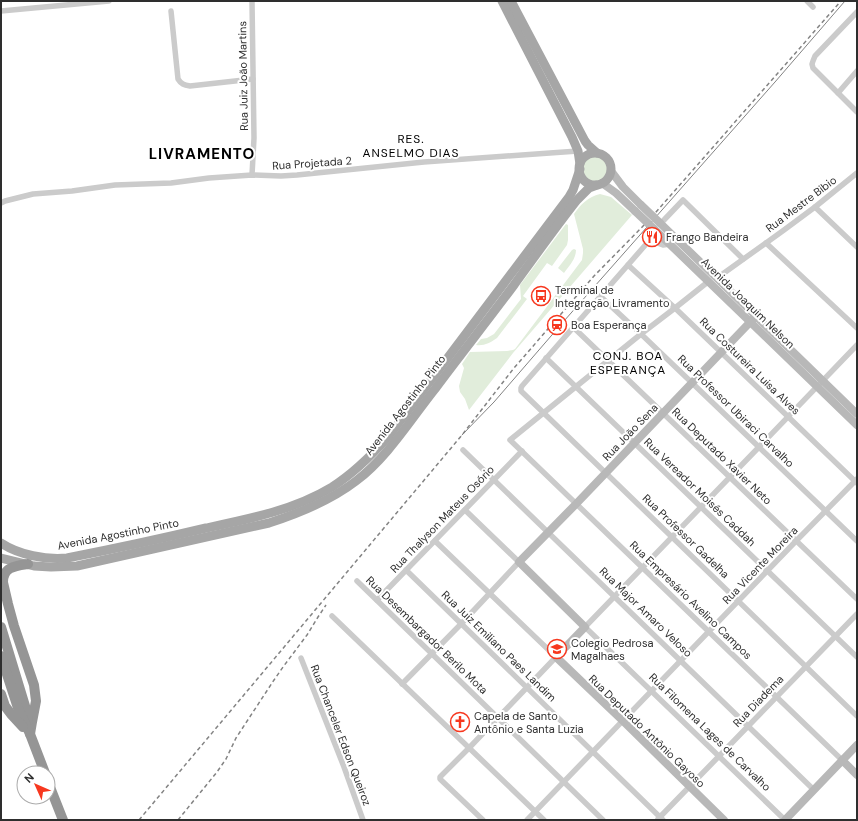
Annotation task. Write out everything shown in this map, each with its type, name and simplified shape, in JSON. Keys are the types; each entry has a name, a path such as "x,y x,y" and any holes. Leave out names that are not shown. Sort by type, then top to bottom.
{"highway":[{"path":"28,564 16,566 8,570 2,578 14,626 34,685 36,700 30,734"},
{"path":"1,627 25,706 30,734"},
{"path":"1,656 18,708 42,765"},
{"path":"1,694 11,714 30,734"},
{"path":"56,802 63,820"}],"main road":[{"path":"502,1 572,137 578,151 580,174 587,182 592,184 600,184 607,180 610,176 611,166 609,161 606,157 597,153 585,141 511,1"},
{"path":"580,167 583,159 597,153"},
{"name":"Avenida Agostinho Pinto","path":"1,542 14,549 35,556 67,558 253,518 280,510 310,498 331,487 359,468 388,437 569,197 573,190 580,167"},
{"name":"Avenida Agostinho Pinto","path":"1,558 50,567 77,566 269,523 313,507 338,493 366,473 387,451 577,200 589,188 600,184"}],"street":[{"path":"1,11 109,1"},
{"name":"Rua Juiz João Martins","path":"252,1 254,138 252,175"},
{"path":"807,1 813,7"},
{"path":"171,11 178,79 180,82 190,86 253,79"},
{"path":"857,12 815,56 812,64 814,68 857,112"},
{"path":"838,93 857,71"},
{"name":"Rua Projetada 2","path":"1,203 33,194 115,186 171,183 208,178 252,175 297,175 424,162 578,151"},
{"name":"Avenida Joaquim Nelson","path":"611,171 638,208"},
{"name":"Rua Mestre Bibio","path":"510,440 675,308 784,230 857,173"},
{"name":"Avenida Joaquim Nelson","path":"600,184 616,193 659,224 753,319 820,383 857,414"},
{"path":"659,224 683,200 743,259"},
{"path":"815,207 857,247"},
{"name":"Avenida Joaquim Nelson","path":"659,224 670,244 713,280"},
{"path":"546,358 648,242 652,241 662,245 670,244"},
{"path":"766,243 857,328"},
{"name":"Rua Costureira Luisa Alves","path":"628,265 856,481"},
{"name":"Rua Professor Ubiraci Carvalho","path":"600,296 642,334 857,541"},
{"name":"Rua João Sena","path":"519,562 753,319"},
{"name":"Rua Deputado Xavier Neto","path":"573,327 857,599"},
{"path":"483,820 440,779 440,777 857,345"},
{"name":"Rua Professor Gadelha","path":"546,358 522,386 521,388 523,393 857,716"},
{"name":"Rua Vereador Moisés Caddah","path":"546,358 857,657"},
{"name":"Avenida Joaquim Nelson","path":"820,383 857,425"},
{"name":"Rua Empresário Avelino Campos","path":"510,440 857,775"},
{"name":"Rua Major Amaro Veloso","path":"463,450 814,790"},
{"name":"Rua Thalyson Mateus Osório","path":"377,600 522,451"},
{"name":"Rua Vicente Moreira","path":"528,820 825,511 856,481"},
{"path":"465,510 585,627"},
{"name":"Rua Deputado Antônio Gayoso","path":"435,541 724,820"},
{"path":"402,684 519,562"},
{"name":"Rua Juiz Emiliano Paes Landim","path":"406,570 661,819"},
{"name":"Rua Desembargador Berilo Mota","path":"357,581 603,820"},
{"name":"Rua Diadema","path":"661,819 857,614"},
{"path":"332,616 544,820"},
{"name":"Rua Filomena Lages de Carvalho","path":"585,627 719,757 788,819"},
{"name":"Rua Chanceler Edson Queiroz","path":"301,658 363,820"},
{"path":"788,819 857,745"}],"green space":[{"path":"596,156 605,160 609,169 605,178 596,182 587,178 583,169 587,160"},
{"path":"600,194 611,197 632,215 513,353 469,410 465,399 460,392 459,386 464,368 462,364 470,352 507,351 515,349 582,260 583,249 574,214 585,201"},
{"path":"566,224 568,225 567,245 552,266 547,263 523,296 527,299 497,338 487,344 476,345 481,339 487,338 494,334 521,299 520,285"},
{"path":"574,249 576,250 575,256 564,273 558,268"}],"tram line":[{"path":"462,435 494,402 845,1"}],"railway":[{"path":"139,820 462,435 514,368 594,276 650,219 841,1"},
{"path":"178,820 226,759 236,738 326,605"}],"place":[{"name":"Frango Bandeira","path":"652,237"},
{"name":"Terminal de Integração Livramento","path":"541,296"},
{"name":"Boa Esperança","path":"557,325"},
{"name":"Colegio Pedrosa Magalhaes","path":"557,649"},
{"name":"Capela de Santo Antônio e Santa Luzia","path":"460,722"}],"district":[{"name":"RES. ANSELMO DIAS","path":"411,146"},
{"name":"LIVRAMENTO","path":"202,154"},
{"name":"CONJ. BOA ESPERANÇA","path":"628,363"}]}
